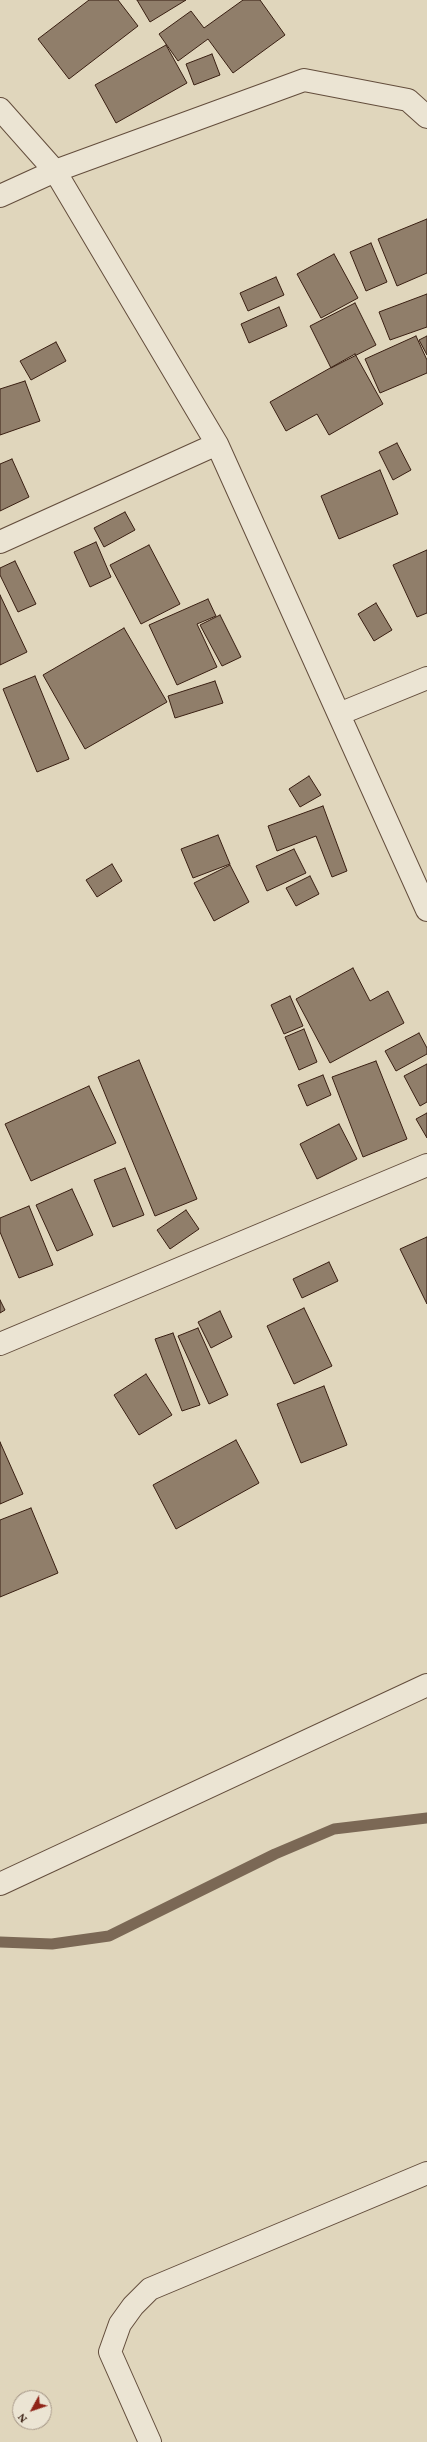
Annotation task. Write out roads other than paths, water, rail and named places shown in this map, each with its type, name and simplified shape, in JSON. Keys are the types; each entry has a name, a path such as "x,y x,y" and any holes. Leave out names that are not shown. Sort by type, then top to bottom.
{"street":[{"path":"0,196 55,171 304,80 408,100 427,117"},
{"path":"0,109 55,171 216,444 340,714 427,910"},
{"path":"0,542 216,444"},
{"path":"340,714 427,678"},
{"path":"0,1344 427,1165"},
{"path":"0,1884 427,1686"},
{"path":"150,2442 110,2352 120,2324 133,2306 150,2288 427,2173"}],"waterway":[{"path":"0,1942 52,1944 109,1936 275,1854 334,1829 427,1818"}]}
